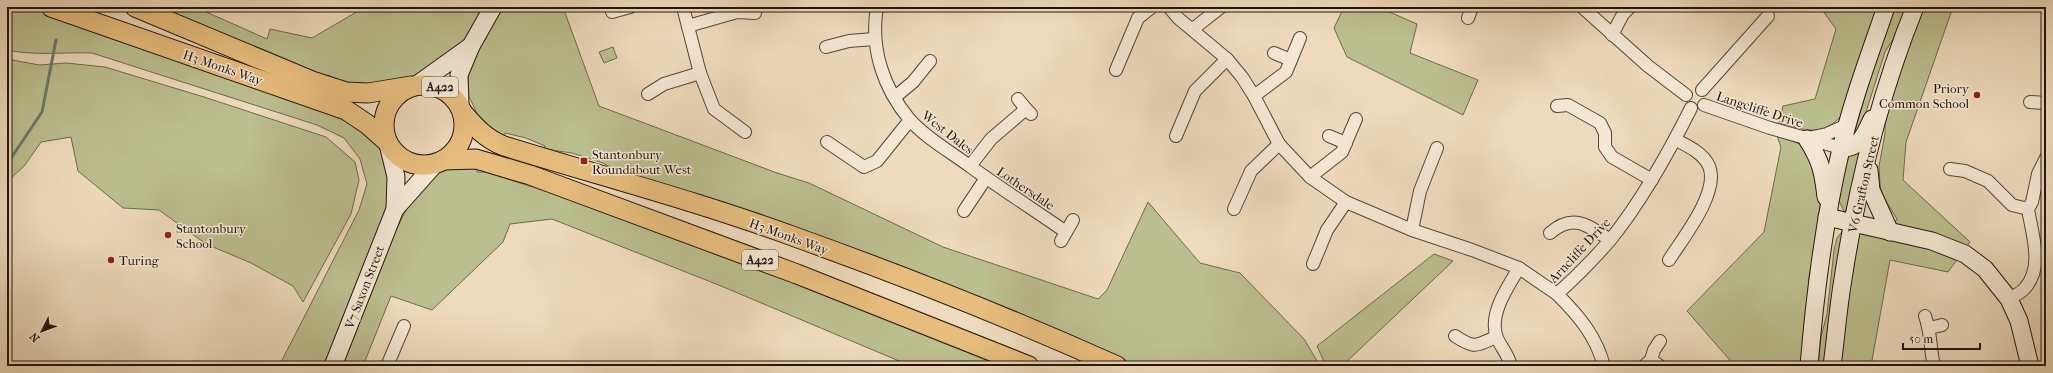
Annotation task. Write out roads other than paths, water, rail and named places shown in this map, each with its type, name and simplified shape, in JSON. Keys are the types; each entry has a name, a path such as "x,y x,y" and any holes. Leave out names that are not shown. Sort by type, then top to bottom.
{"main road":[{"name":"H3 Monks Way","path":"51,7 342,99 414,85"},
{"name":"H3 Monks Way","path":"134,7 310,89"},
{"name":"A422","path":"440,162 455,152 462,140 465,127 462,109 452,95 442,88 430,84 414,85 397,94 387,108 383,124 387,142 396,155 408,162 421,165 476,159 530,174 798,274 1029,366"},
{"name":"H3 Monks Way","path":"342,99 346,110 366,124 387,142"},
{"name":"H3 Monks Way","path":"462,109 480,132 497,143 542,158 649,189 794,237 1042,332 1117,366"}],"street":[{"path":"462,109 459,75 477,36 494,7"},
{"path":"612,12 630,7"},
{"path":"683,7 700,73 714,109 745,132"},
{"name":"West Dales","path":"877,7 874,39 881,70 895,97 910,120 926,135 970,166"},
{"path":"1116,70 1138,18 1152,7"},
{"name":"Arncliffe Drive","path":"1168,7 1178,18 1227,58 1242,77 1254,96 1279,144 1310,177 1346,202 1412,230 1472,250 1519,268 1557,294 1610,240 1652,180 1676,140 1691,108"},
{"path":"1193,29 1221,7"},
{"path":"1582,7 1648,66 1686,95"},
{"path":"1612,35 1623,14 1630,7"},
{"name":"V6 Grafton Street","path":"1809,366 1816,285 1827,214 1841,148 1886,7"},
{"name":"V6 Grafton Street","path":"1832,366 1842,280 1852,223 1884,94 1915,7"},
{"path":"688,26 736,12 755,13"},
{"path":"1702,90 1768,16"},
{"path":"414,85 477,36"},
{"path":"1254,96 1286,72 1300,38"},
{"path":"826,47 849,41 874,39"},
{"path":"1274,53 1291,60"},
{"path":"1176,136 1195,91 1227,58"},
{"path":"895,97 913,82 930,61"},
{"path":"648,94 664,84 700,73"},
{"path":"1693,88 1702,90 1706,96 1704,105 1698,109 1691,108 1685,101 1686,95 1693,88"},
{"path":"1841,148 1850,148 1857,145 1884,94"},
{"path":"970,166 992,139 1029,111 1018,98"},
{"path":"2030,102 2046,103"},
{"path":"1557,106 1568,105 1600,123 1605,133 1605,147 1612,157 1652,180"},
{"name":"Langcliffe Drive","path":"1704,105 1807,139 1841,148"},
{"path":"1310,177 1342,152 1356,119"},
{"path":"827,142 864,167 877,161 910,120"},
{"name":"Langcliffe Drive","path":"1807,139 1827,134 1848,125"},
{"path":"1329,136 1346,143"},
{"path":"1807,139 1819,157 1823,171 1827,214 1852,223 1932,241 1965,254 1984,268 2009,299 2019,320 2030,366"},
{"path":"1669,260 1706,201 1712,177 1708,166 1701,155 1691,147 1676,140"},
{"name":"V7 Saxon Street","path":"333,366 395,209 396,177 387,142"},
{"path":"1234,209 1251,171 1279,144"},
{"path":"1412,230 1420,191 1437,148"},
{"path":"2009,299 2025,288 2033,274 2036,261 2028,209 2032,202 2038,174 2046,158"},
{"path":"1868,160 1871,190 1890,232"},
{"name":"V7 Saxon Street","path":"395,209 440,162"},
{"name":"Lothersdale","path":"970,166 1064,236 1073,220"},
{"path":"1950,168 1965,171 1988,181 2012,205 2028,209"},
{"path":"964,211 986,178"},
{"path":"1313,264 1327,230 1346,202"},
{"path":"1550,232 1560,224 1583,222 1610,240"},
{"path":"1510,366 1496,337 1496,319 1498,307 1519,268"},
{"path":"1557,294 1577,314 1591,334 1604,366"},
{"path":"1925,316 1930,328 1930,349 1934,366"},
{"path":"1930,328 1942,325"},
{"path":"387,366 404,326"},
{"path":"1455,336 1469,345 1475,345 1496,337"},
{"path":"1652,364 1654,350 1660,341"},
{"path":"987,350 1000,366"}],"waterway":[{"path":"7,164 42,112 56,40"}],"place":[{"name":"Priory Common School","path":"1977,95"},
{"name":"Stantonbury Roundabout West","path":"584,161"},
{"name":"Stantonbury School","path":"168,235"},
{"name":"Turing","path":"111,260"}]}
